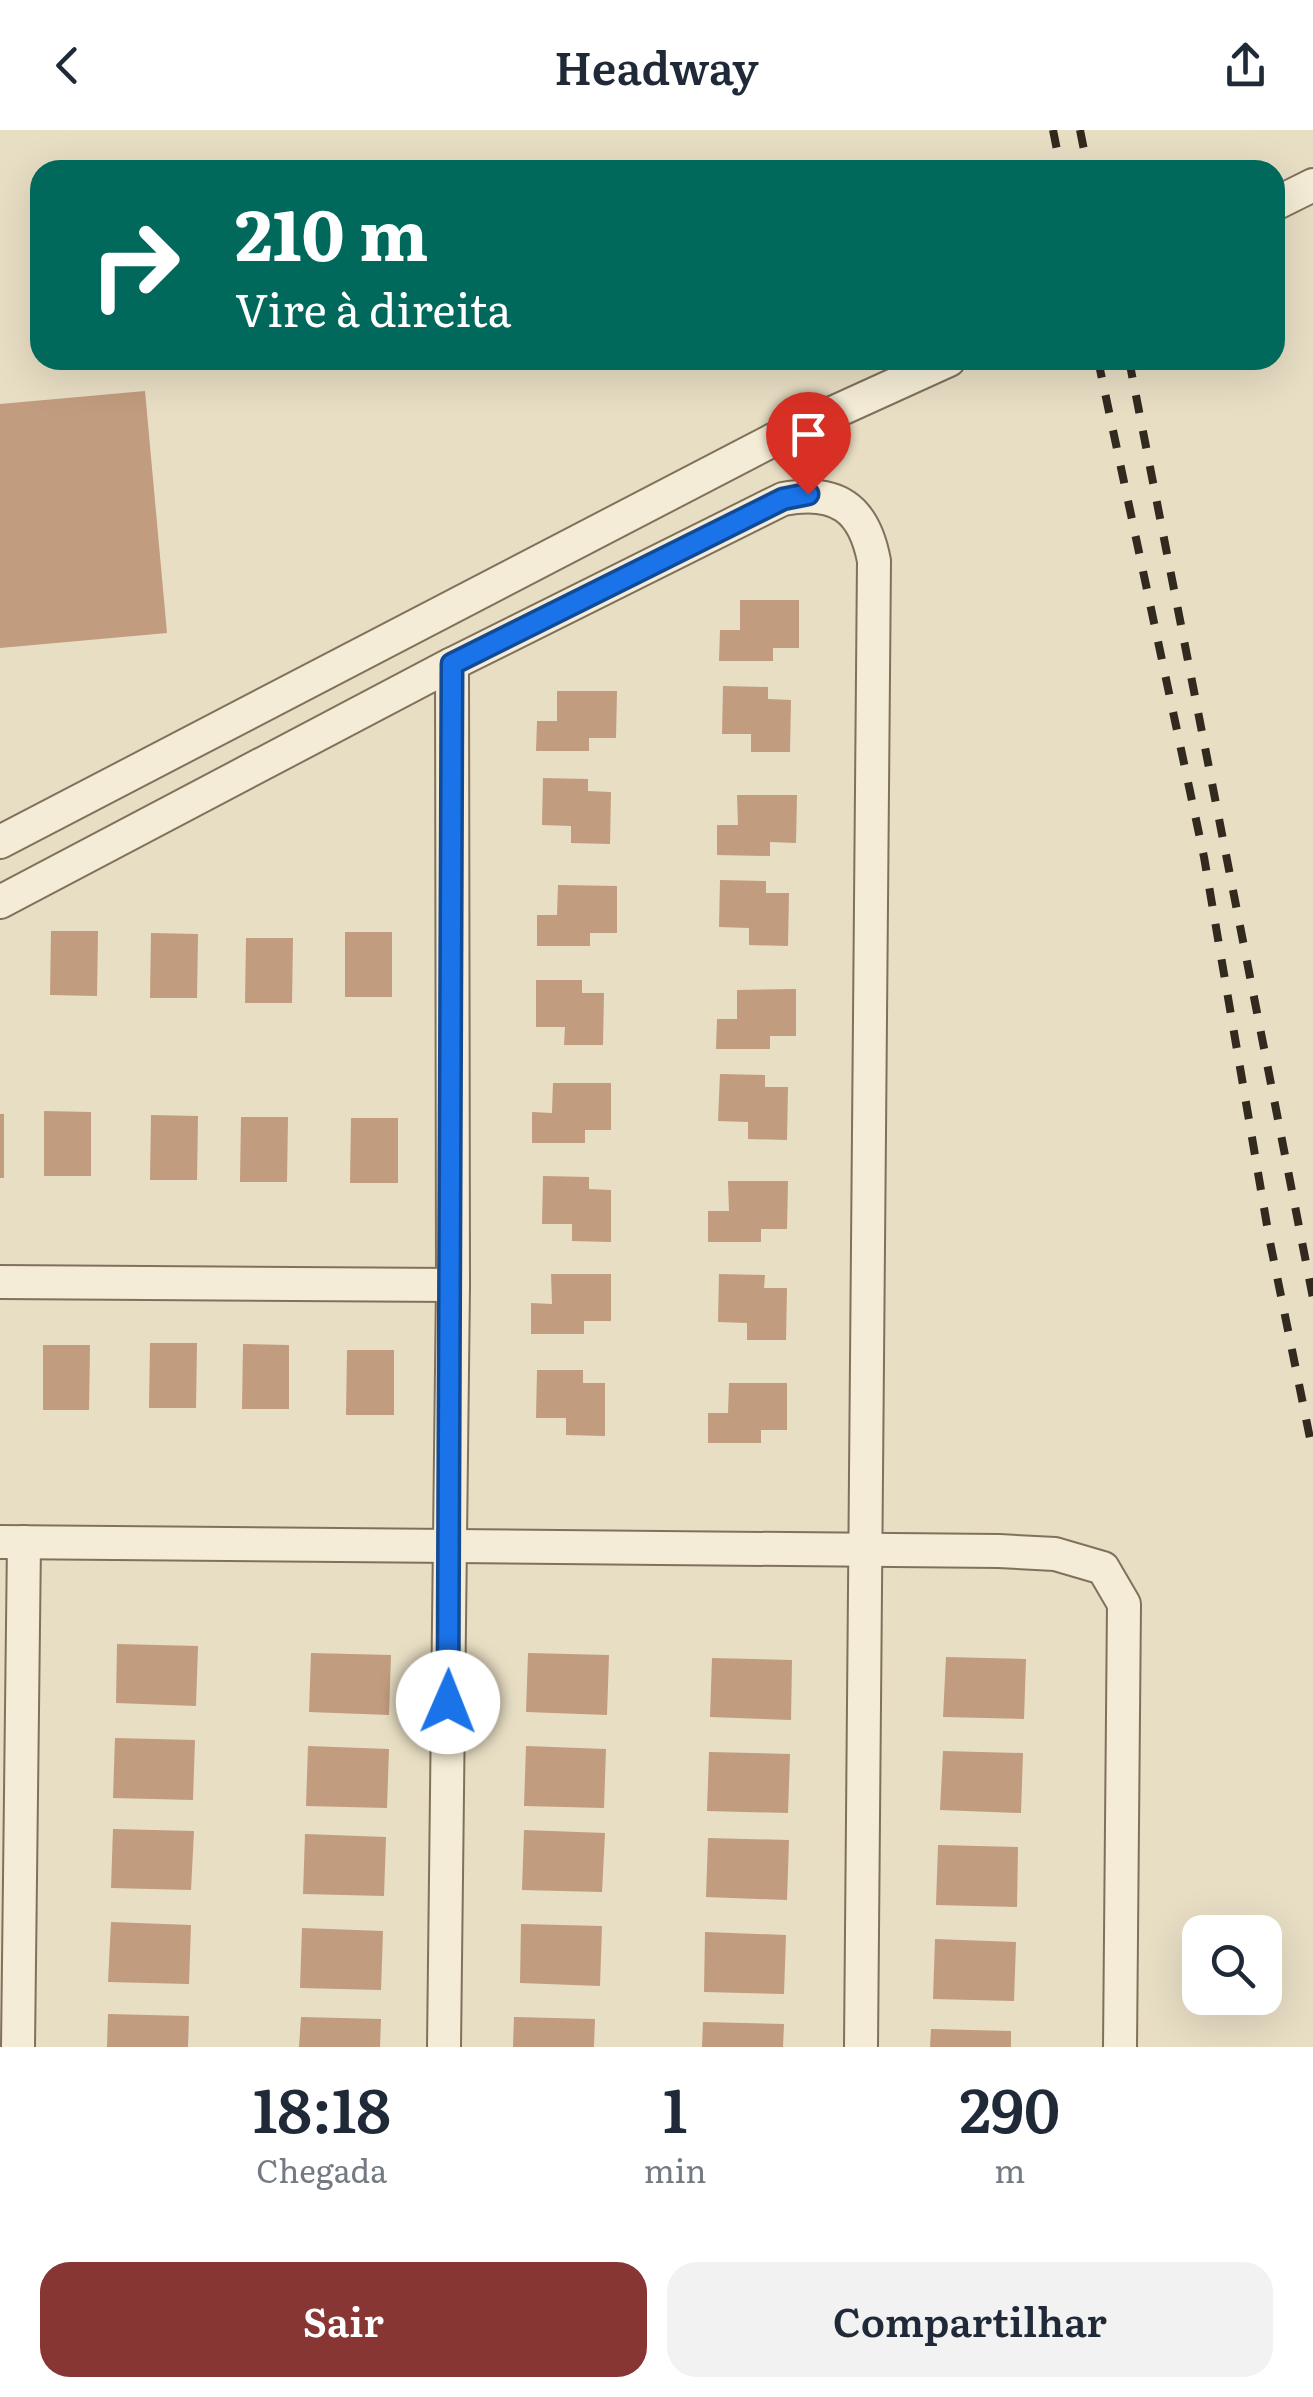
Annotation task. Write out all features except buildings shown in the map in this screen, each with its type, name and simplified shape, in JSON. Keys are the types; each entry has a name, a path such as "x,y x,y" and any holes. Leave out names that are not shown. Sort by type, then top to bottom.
{"street":[{"path":"1285,199 1313,185"},
{"path":"0,842 773,440 927,370"},
{"path":"0,902 452,664 783,499 808,494 831,500 860,519 869,536 874,561 861,2047"},
{"path":"444,2047 453,1285 452,664"},
{"path":"0,1282 453,1285"},
{"path":"18,2047 12,1542 1055,1554 1103,1568 1124,1604 1120,2047"}],"railway":[{"path":"1053,130 1059,160"},
{"path":"1080,130 1086,160"},
{"path":"1100,370 1204,857 1269,1237 1313,1453"},
{"path":"1131,370 1313,1298"}],"route":[{"path":"448,1702 453,1285 452,664 783,499 808,494"}]}
